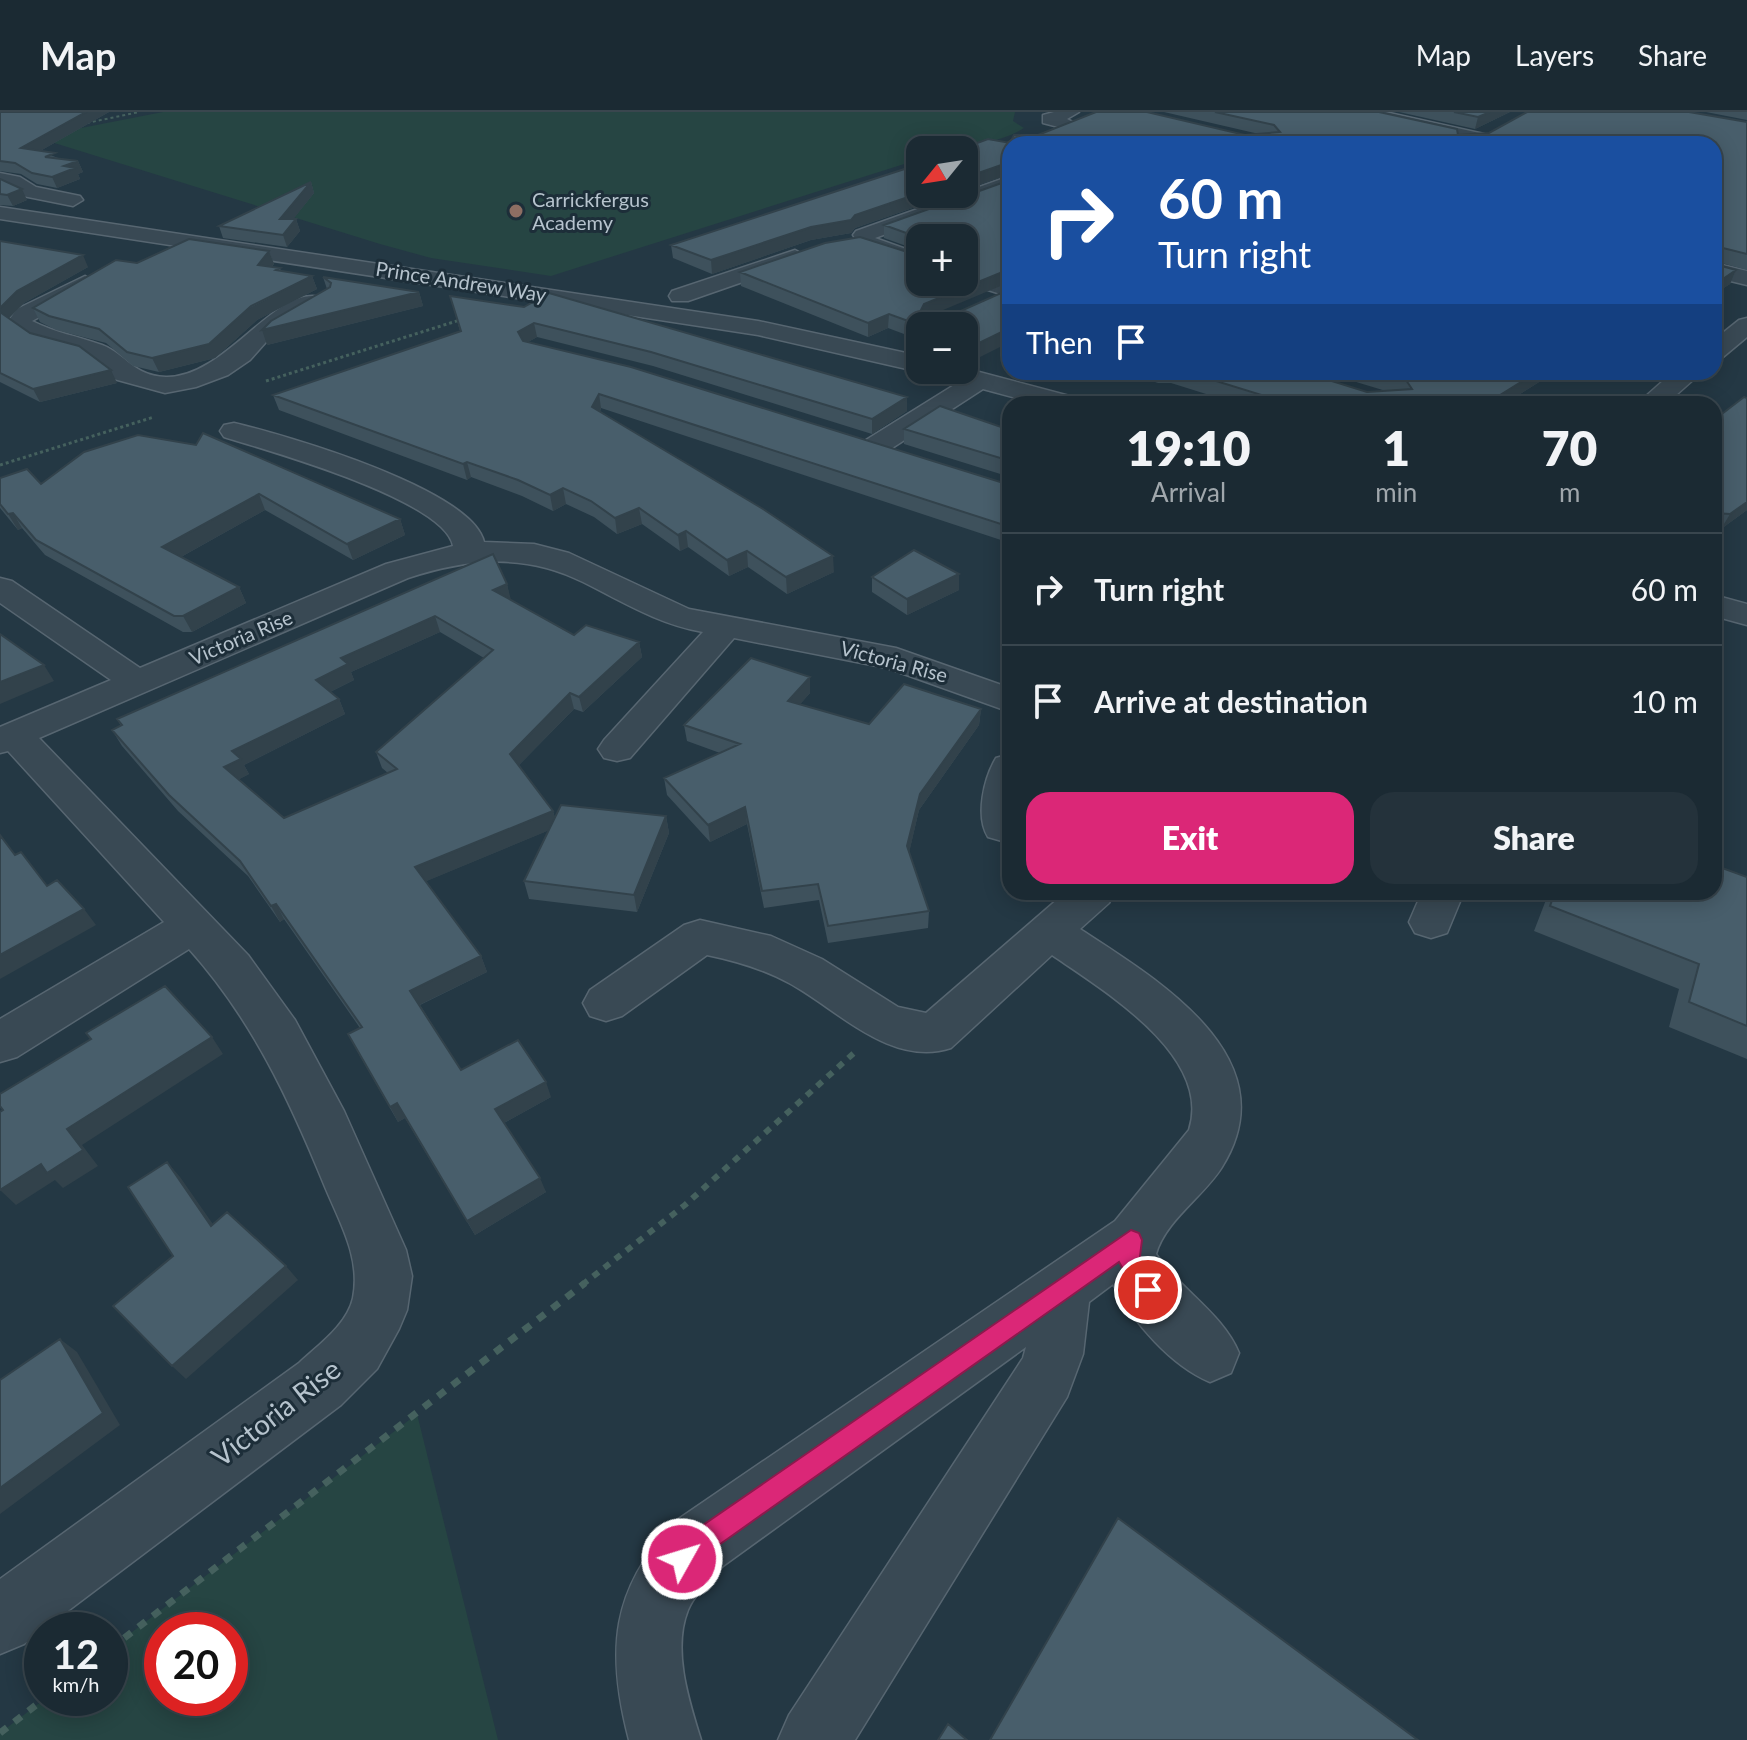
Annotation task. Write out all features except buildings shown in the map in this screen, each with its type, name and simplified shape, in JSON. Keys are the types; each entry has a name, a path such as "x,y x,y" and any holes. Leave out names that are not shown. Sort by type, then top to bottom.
{"street":[{"path":"1362,112 1451,136"},
{"path":"1042,134 1074,119"},
{"path":"1480,136 1497,128"},
{"path":"0,179 40,195 94,204"},
{"path":"863,240 864,234 873,229 1002,185"},
{"name":"Prince Andrew Way","path":"0,213 744,326 906,361"},
{"path":"680,296 830,245 863,240 906,256"},
{"path":"109,270 25,314 19,323 46,338 96,351 123,374 153,384 179,384 212,374 241,355 266,328 328,298 299,289"},
{"path":"1722,272 1747,278"},
{"path":"978,280 1002,287"},
{"path":"704,287 731,299"},
{"path":"984,302 1002,294"},
{"path":"1722,345 1747,325"},
{"path":"1722,350 1747,354"},
{"path":"978,378 1040,396"},
{"path":"904,455 864,442 981,379"},
{"path":"1660,396 1679,380"},
{"path":"234,431 366,477 444,513 466,531 470,550"},
{"name":"Victoria Rise","path":"0,1620 320,1384 356,1349 379,1310 384,1276 379,1250 319,1111 278,1034 232,967 7,738 397,571 470,550 516,551 561,561 652,607 726,627 814,641 896,659 1002,698"},
{"path":"0,588 137,682"},
{"path":"1722,607 1747,615"},
{"path":"617,749 726,627"},
{"path":"606,1003 700,937 755,948 806,971 886,1023 934,1034 1085,900"},
{"path":"0,1043 194,925"},
{"path":"1049,931 1147,999 1179,1028 1205,1063 1217,1092 1218,1115 1211,1141 1190,1171 1139,1225 1131,1240 1128,1257 1136,1275 1160,1305 1210,1353"},
{"path":"665,1740 647,1671 649,1631 657,1598 682,1559 700,1543 1131,1240"},
{"path":"814,1740 1046,1376 1054,1354 1063,1288"}],"path":[{"path":"77,125 139,112"},
{"path":"255,385 465,318"},
{"path":"0,465 165,413"},
{"path":"128,1635 685,1205 886,1023"},
{"path":"0,1733 24,1714"}],"green space":[{"name":"Carrickfergus Academy","path":"163,112 1015,112 1013,121 1024,128 1014,134 978,144 978,136 906,136 906,163 551,276 431,258 35,137"},
{"path":"417,1414 498,1740 0,1740 0,1733 24,1715 128,1716 128,1635 144,1623 144,1716 248,1716 248,1612 158,1612"}],"place":[{"name":"Carrickfergus Academy","path":"516,211"}],"route":[{"path":"682,1559 700,1543 1131,1240 1128,1257 1136,1275 1148,1290"}]}
